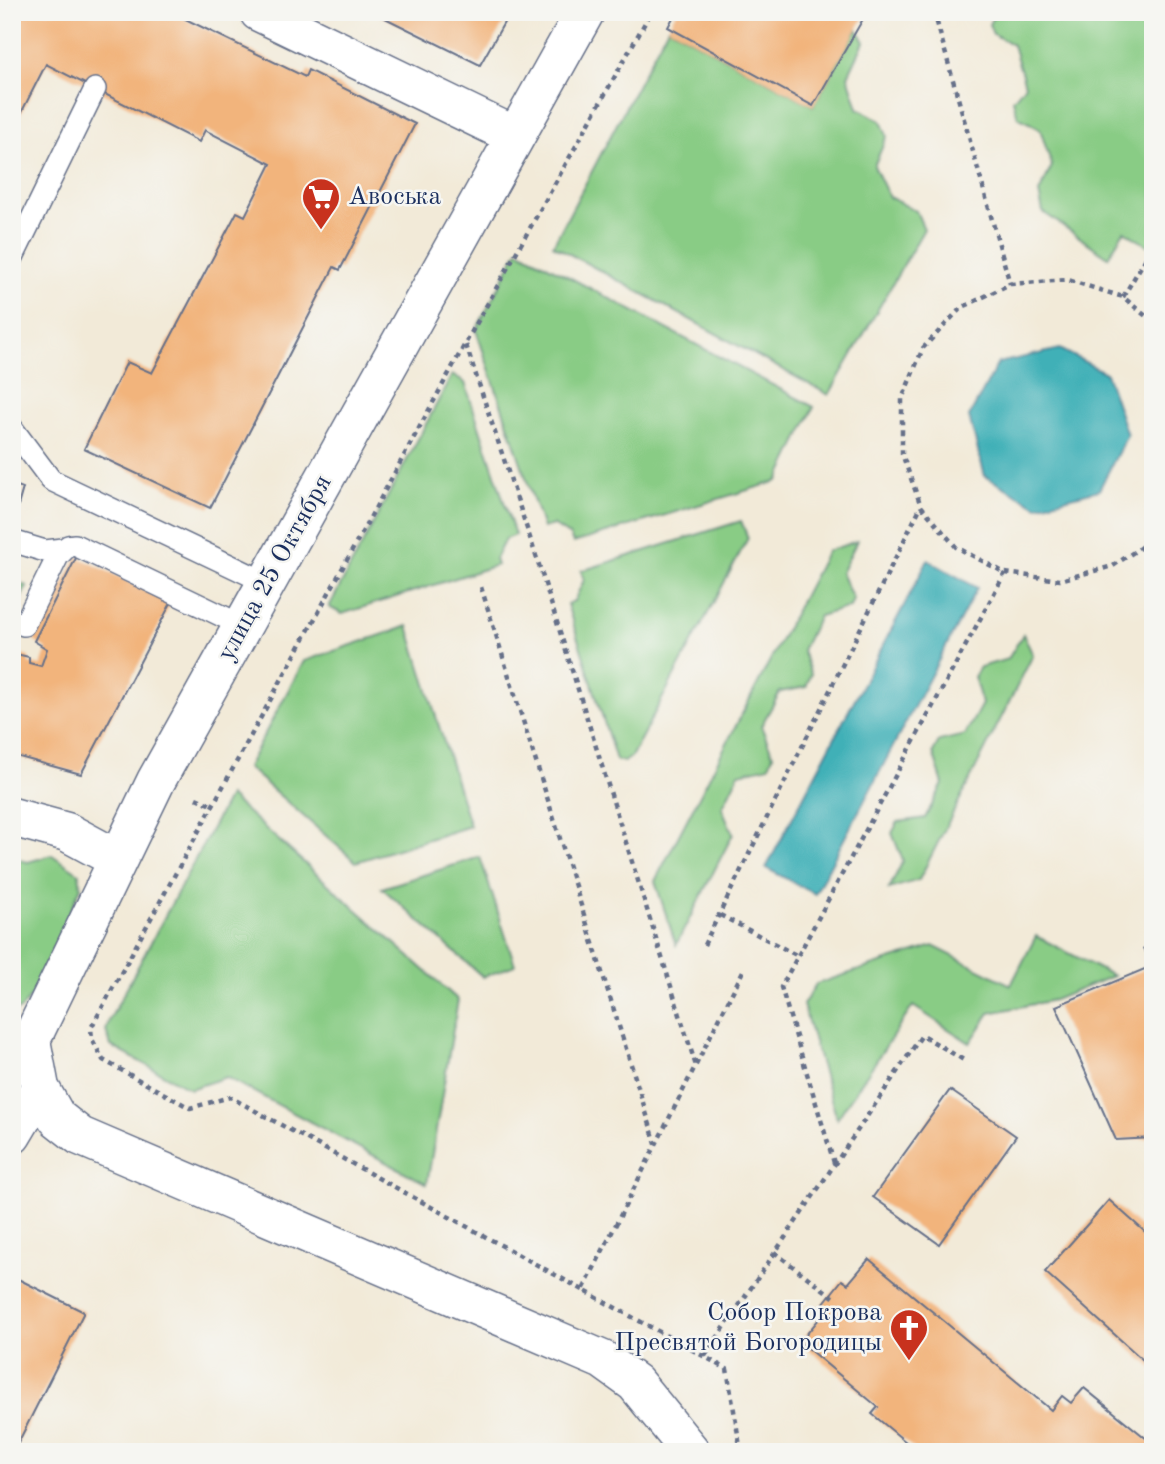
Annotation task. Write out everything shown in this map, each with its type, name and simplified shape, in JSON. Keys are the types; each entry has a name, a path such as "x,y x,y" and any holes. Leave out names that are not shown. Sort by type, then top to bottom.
{"street":[{"path":"259,12 515,136"},
{"name":"улица 25 Октября","path":"586,12 156,780 117,859 21,1037 40,1088 57,1118 80,1136 603,1360 635,1383 691,1452"},
{"path":"12,817 67,832 117,859"},
{"path":"12,1135 40,1088"}],"lane":[{"path":"12,259 95,89"},
{"path":"12,428 51,480 267,583"},
{"path":"12,541 45,551 75,545 85,548 243,626"},
{"path":"12,621 24,625 63,549"}],"path":[{"path":"651,12 465,344 121,974 92,1028 92,1039 103,1059 191,1108 230,1097 727,1369 741,1452"},
{"path":"934,12 1010,284"},
{"path":"1123,298 1153,246"},
{"path":"1153,321 1123,298 1068,280 1010,284 961,308 923,348 902,399 902,454 921,506 957,547 1005,573 1060,580 1113,566 1153,538"},
{"path":"465,344 540,568 696,1066"},
{"path":"704,945 921,506"},
{"path":"834,1163 781,987 1005,573"},
{"path":"481,587 656,1144"},
{"path":"720,915 798,956"},
{"path":"1144,947 1153,966"},
{"path":"583,1290 745,967"},
{"path":"705,1356 922,1035 967,1062"},
{"path":"774,1252 836,1299"}],"green space":[{"path":"996,12 1153,12 1153,249 1124,231 1108,257 1043,212 1039,193 1052,166 1040,129 1018,117 1013,100 1025,85 1013,45 993,34 989,24"},
{"path":"668,27 813,106 857,29 864,42 848,76 858,108 881,121 887,136 874,166 889,197 916,211 924,229 829,395 553,245"},
{"path":"518,250 814,407 778,481 573,543 570,536 553,525 543,528 476,330"},
{"path":"452,375 465,383 515,535 505,539 495,559 497,565 342,614 329,607"},
{"path":"741,521 748,538 631,757 624,762 616,760 567,604 574,601 584,580 581,571"},
{"path":"857,541 841,573 853,599 850,607 819,616 802,650 811,674 806,687 780,692 761,726 773,755 769,766 739,773 722,808 733,834 676,945 655,881 827,551"},
{"path":"12,581 27,586 14,612 12,611"},
{"path":"408,626 470,826 356,862 247,767 304,661"},
{"path":"1023,634 1033,655 919,880 889,889 903,861 892,833 898,822 925,818 943,784 933,752 939,741 965,735 982,704 974,677 980,667 1008,659"},
{"path":"229,796 458,1000 427,1184 226,1077 190,1089 111,1046 106,1031 109,1021"},
{"path":"52,855 79,873 81,887 33,994 21,1009 12,1012 12,858 28,862"},
{"path":"480,857 515,965 483,977 382,888"},
{"path":"1036,936 1113,976 1054,1000 990,1013 970,1043 913,1006 837,1119 803,1005 816,984 933,946 1011,985"}],"water":[{"path":"1060,349 1106,373 1127,435 1099,490 1037,506 985,476 969,417 998,363"},
{"path":"928,560 977,588 815,894 766,868"}],"building":[{"path":"12,12 171,12 305,77 308,70 415,124 340,270 334,267 210,508 84,449 127,362 152,373 237,212 245,216 271,164 205,130 199,142 46,64 12,131"},
{"path":"373,12 510,12 480,65"},
{"path":"676,12 867,12 813,106 668,27"},
{"path":"12,484 23,488 13,523 12,522"},
{"path":"77,556 171,603 81,774 12,755 12,653 29,657 29,663 41,666 47,649 34,641"},
{"path":"1153,931 1153,958 1146,944"},
{"path":"1147,968 1153,980 1153,1138 1116,1140 1056,1006"},
{"path":"950,1090 1016,1136 939,1244 873,1197"},
{"path":"1109,1200 1153,1239 1153,1369 1045,1272"},
{"name":"Собор Покрова Пресвятой Богородицы","path":"869,1259 1051,1410 1062,1396 1071,1403 1084,1388 1153,1444 1153,1452 918,1452 872,1414 878,1407 800,1342 824,1313 819,1309 842,1280 848,1284"},
{"path":"12,1276 84,1312 15,1449 12,1448"}],"place":[{"name":"Авоська","path":"321,231"},
{"name":"Собор Покрова Пресвятой Богородицы","path":"909,1362"}]}
